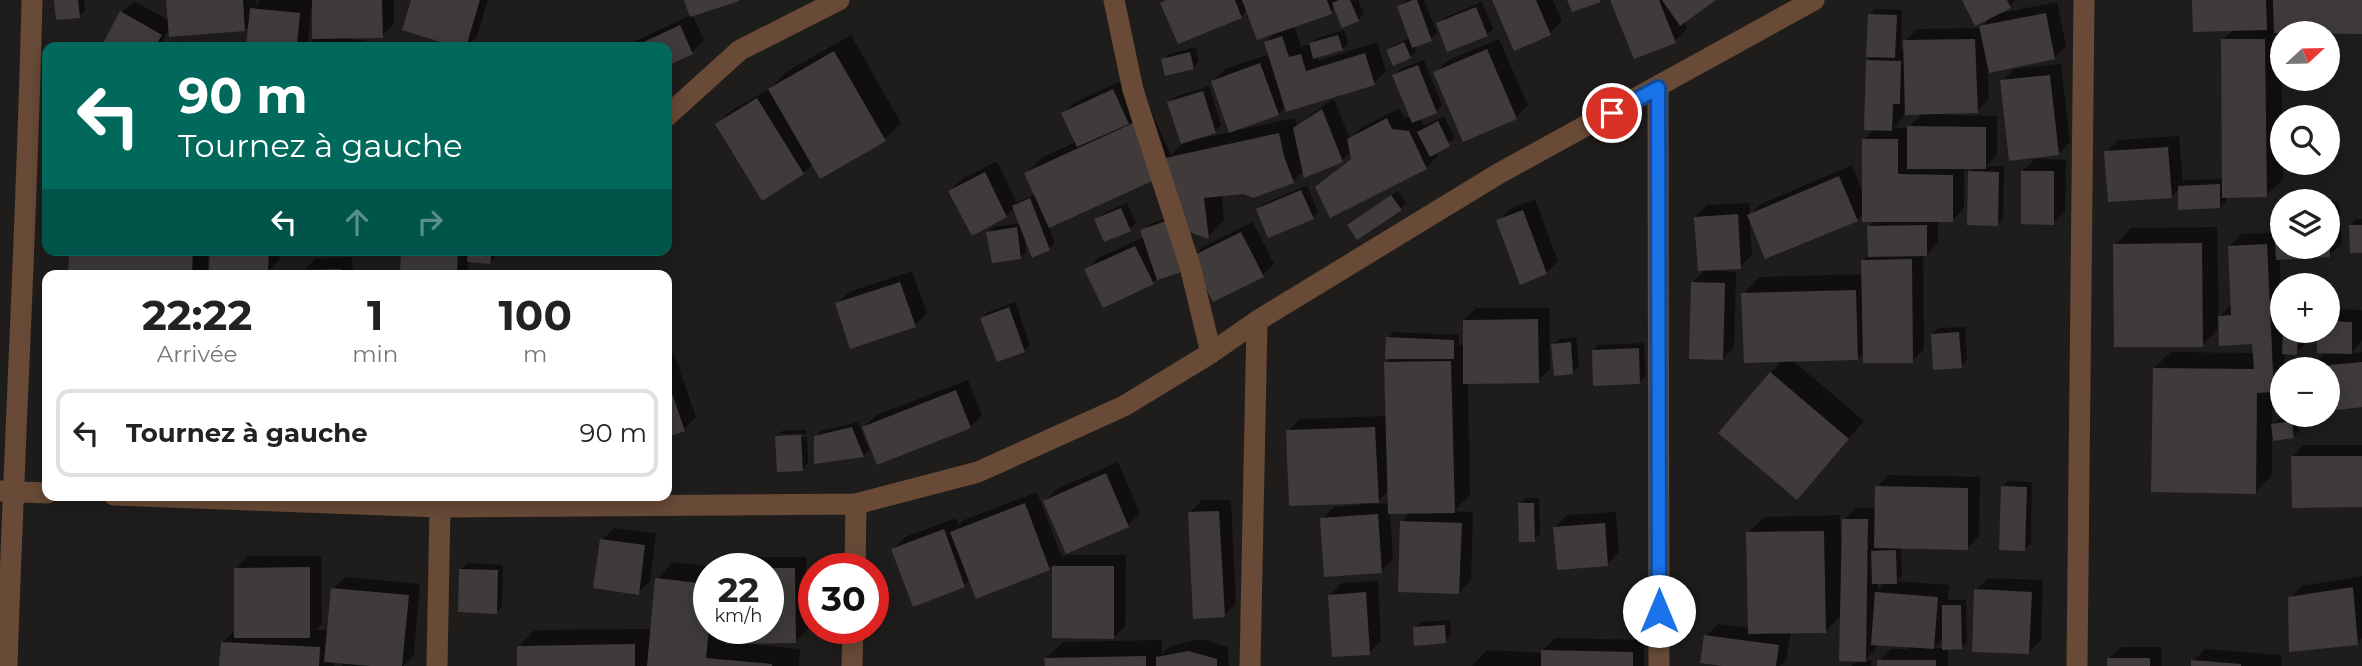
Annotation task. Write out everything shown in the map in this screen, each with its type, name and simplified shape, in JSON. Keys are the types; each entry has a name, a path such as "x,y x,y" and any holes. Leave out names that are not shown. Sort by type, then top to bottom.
{"street":[{"path":"7,666 6,491 38,145 32,0"},
{"path":"672,111 740,50 839,0"},
{"path":"1114,0 1133,90 1190,265 1211,353"},
{"path":"277,501 440,507 856,504 978,472 1124,406 1211,353 1257,321 1498,174 1814,0"},
{"path":"2077,666 2084,0"},
{"path":"1658,88 1659,666"},
{"path":"1250,666 1257,321"},
{"path":"6,491 42,493"},
{"path":"855,553 856,504"},
{"path":"437,666 440,507"},
{"path":"852,666 853,644"}],"building":[{"path":"54,0 78,0 80,18 56,20"},
{"path":"166,0 243,0 245,31 169,37"},
{"path":"312,0 382,0 383,38 312,39"},
{"path":"411,0 480,0 467,42 440,42 402,30"},
{"path":"684,0 739,0 739,1 690,17"},
{"path":"1166,0 1235,0 1242,18 1178,44 1160,3"},
{"path":"1242,0 1327,0 1332,14 1257,40"},
{"path":"1350,0 1359,21 1342,28 1332,3"},
{"path":"1417,0 1432,41 1412,48 1397,6"},
{"path":"1492,0 1536,0 1551,35 1514,51"},
{"path":"1567,0 1600,0 1601,2 1572,12"},
{"path":"1610,0 1659,0 1676,43 1634,59"},
{"path":"1662,0 1716,0 1680,26"},
{"path":"1962,0 2007,0 2011,8 1975,26"},
{"path":"2192,0 2266,0 2267,30 2193,32"},
{"path":"2273,0 2362,0 2362,34 2340,34 2340,21 2274,21"},
{"path":"1476,7 1488,36 1447,52 1436,23"},
{"path":"250,8 300,13 297,42 247,42"},
{"path":"120,11 162,35 158,42 104,42"},
{"path":"2046,13 2055,59 1989,73 1979,26"},
{"path":"1868,14 1897,15 1895,58 1866,57"},
{"path":"680,25 693,54 672,64 672,42 644,42"},
{"path":"1338,35 1343,50 1313,59 1309,43"},
{"path":"1282,36 1289,57 1301,54 1306,71 1365,53 1375,85 1286,112 1264,42"},
{"path":"1975,39 1978,113 1905,115 1903,40"},
{"path":"2221,39 2265,39 2267,197 2222,198"},
{"path":"1404,42 1411,58 1393,66 1386,50"},
{"path":"1487,49 1517,119 1463,142 1433,72"},
{"path":"834,51 886,141 820,179 768,89"},
{"path":"1190,52 1194,69 1165,76 1161,59"},
{"path":"1866,60 1901,61 1900,104 1893,104 1892,131 1864,130"},
{"path":"1260,63 1279,115 1229,133 1211,81"},
{"path":"1418,65 1437,113 1412,123 1392,75"},
{"path":"2050,75 2059,155 2009,161 2000,80"},
{"path":"1113,89 1129,124 1077,147 1061,113"},
{"path":"1203,91 1216,133 1181,144 1167,102"},
{"path":"757,98 804,174 762,201 715,124"},
{"path":"1322,109 1343,162 1304,178 1293,128"},
{"path":"1387,118 1392,129 1409,131 1427,169 1330,218 1315,187 1351,159 1347,139"},
{"path":"1438,121 1450,146 1430,157 1417,132"},
{"path":"1133,123 1159,178 1049,228 1024,173"},
{"path":"1907,126 1986,127 1986,169 1907,169"},
{"path":"1279,133 1294,183 1253,198 1244,194 1204,198 1209,239 1180,229 1165,158"},
{"path":"1862,139 1898,139 1898,174 1953,175 1953,222 1862,222"},
{"path":"2168,147 2172,198 2108,202 2104,151"},
{"path":"1968,171 1999,172 1998,226 1967,225"},
{"path":"2021,171 2054,171 2054,225 2021,224"},
{"path":"985,172 1007,217 972,236 948,191"},
{"path":"1839,176 1858,221 1765,259 1747,215"},
{"path":"2220,184 2220,208 2178,210 2178,186"},
{"path":"1301,190 1314,219 1268,238 1256,209"},
{"path":"1391,195 1402,210 1357,240 1347,225"},
{"path":"1030,198 1050,250 1032,258 1012,206"},
{"path":"1121,208 1131,231 1104,242 1094,219"},
{"path":"1523,210 1547,274 1520,285 1496,220"},
{"path":"1738,214 1741,269 1698,271 1694,217"},
{"path":"1166,221 1182,272 1157,280 1140,230"},
{"path":"1927,225 1927,256 1868,257 1867,226"},
{"path":"2349,225 2362,225 2362,253 2350,253"},
{"path":"1017,227 1021,259 992,263 986,232"},
{"path":"1241,232 1264,277 1213,302 1190,257"},
{"path":"2202,243 2203,347 2114,347 2113,244"},
{"path":"2267,244 2272,357 2270,357 2270,392 2257,393 2256,494 2151,492 2153,368 2254,369 2252,344 2219,346 2218,316 2231,315 2228,246"},
{"path":"1135,246 1154,284 1103,308 1084,269"},
{"path":"69,256 193,256 192,270 68,270"},
{"path":"210,256 269,256 268,270 209,270"},
{"path":"401,256 458,256 457,270 400,270"},
{"path":"468,256 491,256 490,264 467,262"},
{"path":"1912,259 1913,363 1863,363 1861,260"},
{"path":"900,282 916,327 850,349 835,303"},
{"path":"1691,282 1725,283 1723,360 1689,359"},
{"path":"1856,290 1858,360 1744,363 1741,293"},
{"path":"1009,307 1025,352 997,362 980,318"},
{"path":"1538,319 1539,383 1463,384 1463,320"},
{"path":"2340,322 2352,322 2352,354 2317,353 2317,343 2340,343"},
{"path":"1959,332 1962,368 1933,370 1931,334"},
{"path":"1386,337 1454,340 1454,359 1385,359"},
{"path":"1571,342 1573,374 1554,376 1551,344"},
{"path":"2282,343 2298,343 2297,355 2282,354"},
{"path":"1639,348 1640,384 1593,386 1592,350"},
{"path":"1451,361 1455,513 1388,514 1384,362"},
{"path":"2362,362 2362,407 2340,410 2340,364"},
{"path":"1770,372 1849,439 1797,500 1718,433"},
{"path":"956,390 971,428 877,465 862,427"},
{"path":"672,393 685,431 672,435"},
{"path":"852,427 864,457 814,464 814,436"},
{"path":"1375,427 1379,503 1289,506 1286,430"},
{"path":"2271,427 2293,427 2294,438 2273,441"},
{"path":"801,435 803,471 777,472 775,436"},
{"path":"2291,456 2362,456 2362,507 2292,508"},
{"path":"1106,473 1129,527 1066,554 1043,501"},
{"path":"1875,486 1968,488 1968,550 1874,548"},
{"path":"2001,486 2027,487 2025,551 1999,550"},
{"path":"1025,503 1050,570 976,599 950,532"},
{"path":"1518,503 1534,503 1535,542 1519,542"},
{"path":"1219,511 1225,617 1193,619 1188,512"},
{"path":"1378,514 1382,573 1324,577 1320,518"},
{"path":"1842,519 1868,519 1866,662 1839,661"},
{"path":"1400,521 1462,523 1459,594 1398,592"},
{"path":"1605,523 1608,566 1557,570 1553,527"},
{"path":"944,529 965,587 913,607 891,549"},
{"path":"1824,531 1826,633 1748,634 1746,532"},
{"path":"600,539 645,545 639,595 593,588"},
{"path":"1896,550 1897,584 1872,584 1871,551"},
{"path":"1052,566 1114,566 1114,639 1052,638"},
{"path":"310,567 310,638 234,638 234,568"},
{"path":"784,568 795,568 796,643 784,643"},
{"path":"459,569 498,570 497,614 458,612"},
{"path":"655,578 693,582 693,644 707,644 706,658 772,664 772,666 647,666"},
{"path":"2353,587 2358,645 2289,652 2288,597"},
{"path":"331,588 409,595 402,666 324,662"},
{"path":"1974,589 2032,592 2029,654 1972,652"},
{"path":"1366,592 1370,655 1332,657 1328,595"},
{"path":"1875,592 1938,597 1934,649 1871,645"},
{"path":"1942,605 1961,605 1962,649 1942,650"},
{"path":"1445,625 1446,643 1414,646 1413,627"},
{"path":"1704,635 1779,645 1776,666 1722,666 1700,663"},
{"path":"221,642 320,647 319,666 219,666"},
{"path":"635,644 635,666 517,666 517,646"},
{"path":"1541,650 1633,652 1633,666 1541,666"},
{"path":"1188,651 1217,659 1217,666 1156,666 1156,657"},
{"path":"1146,656 1146,666 1045,666 1044,658"},
{"path":"2107,658 2150,658 2150,666 2107,666"},
{"path":"1877,660 1936,660 1936,666 1877,666"},
{"path":"2191,660 2241,664 2241,666 2191,666"}],"route":[{"path":"1612,113 1658,88 1659,611"}]}
